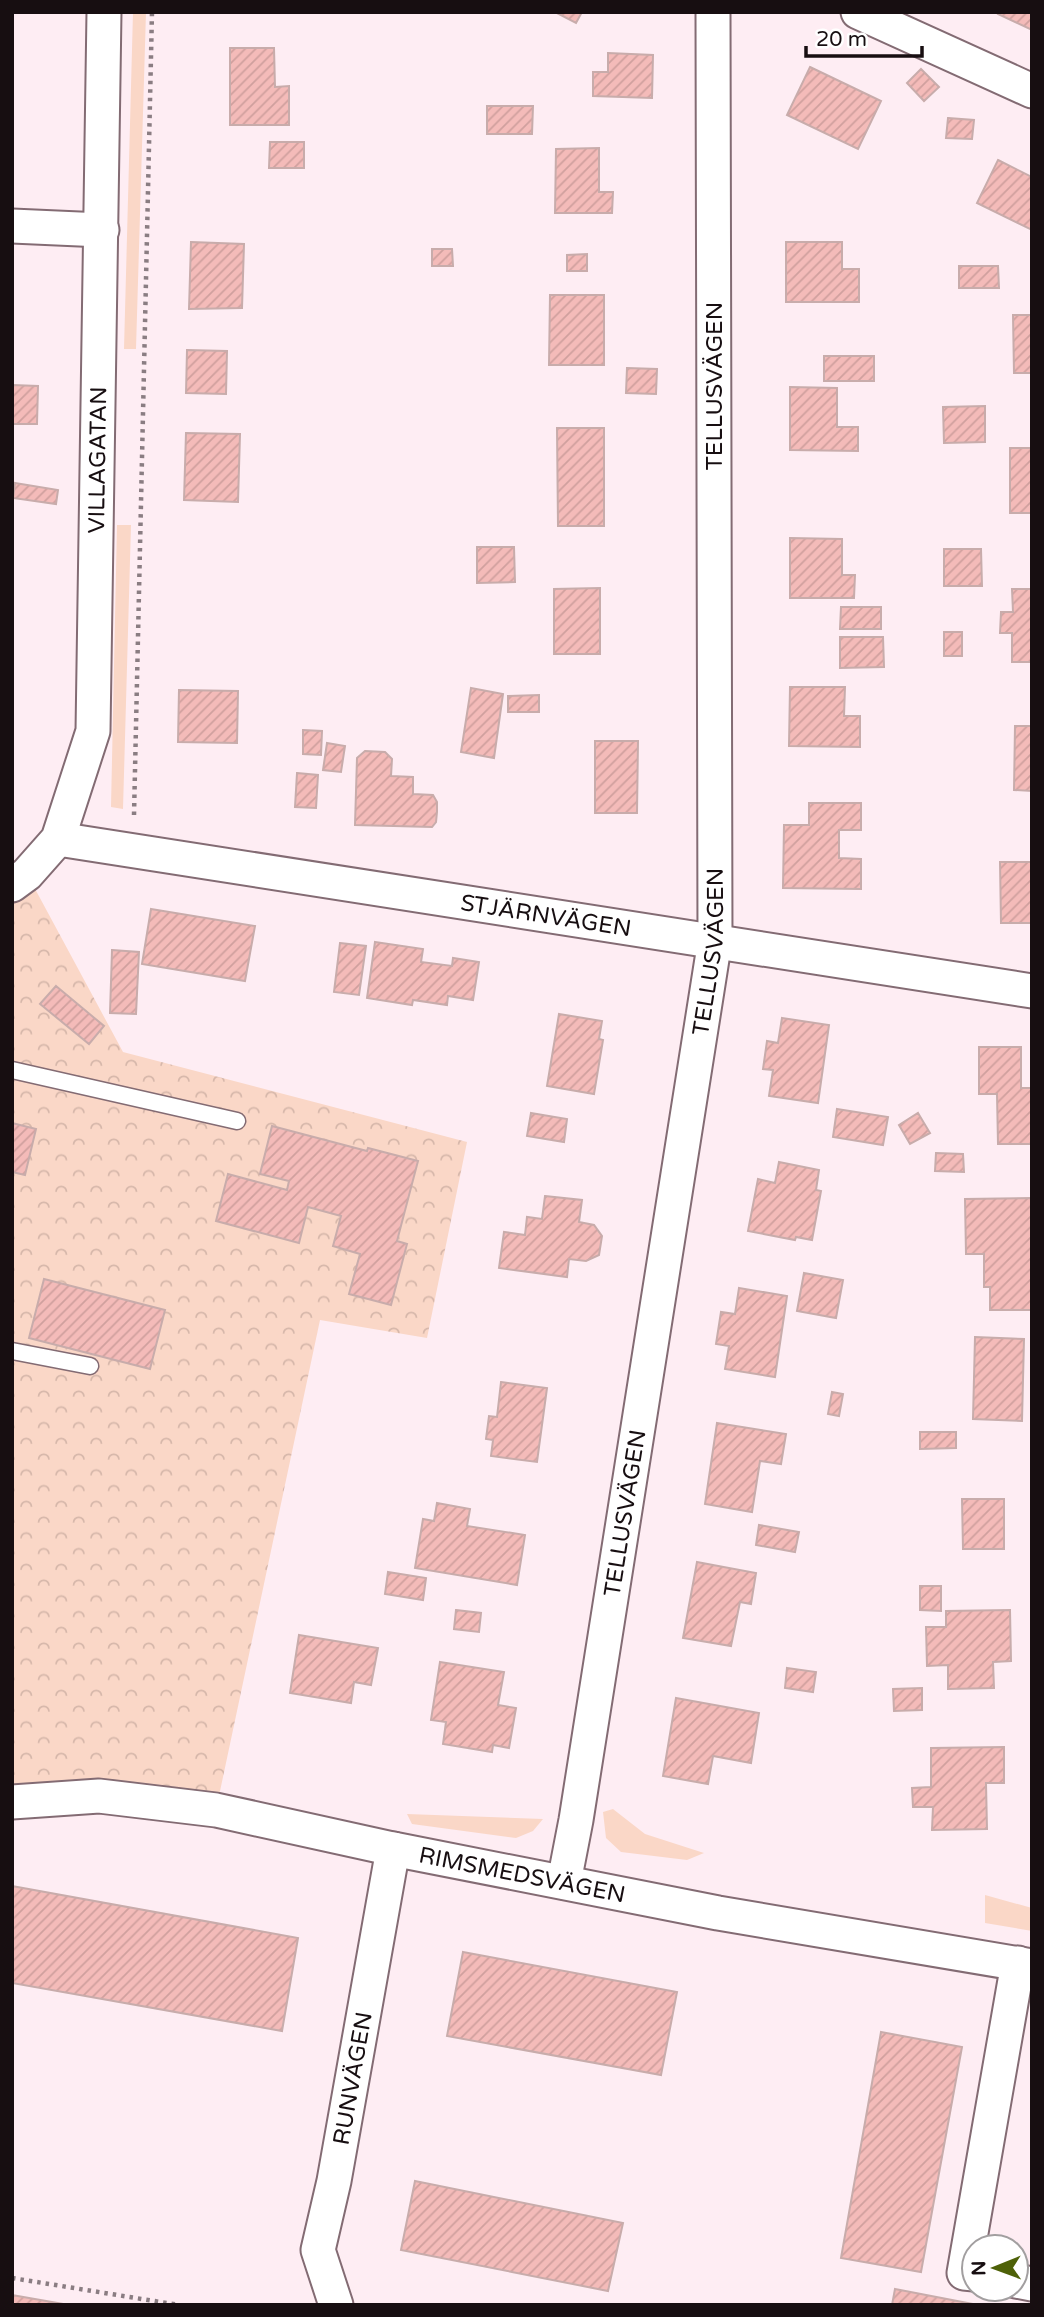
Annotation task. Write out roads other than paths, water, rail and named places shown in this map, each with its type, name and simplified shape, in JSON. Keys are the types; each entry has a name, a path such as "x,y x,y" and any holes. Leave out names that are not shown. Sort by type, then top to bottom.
{"street":[{"name":"VILLAGATAN","path":"12,885 27,874 58,839 93,732 104,12"},
{"name":"TELLUSVÄGEN","path":"564,1882 579,1806 715,940 713,12"},
{"path":"858,12 1032,91"},
{"path":"12,226 102,230"},
{"name":"STJÄRNVÄGEN","path":"58,839 1032,991"},
{"name":"RIMSMEDSVÄGEN","path":"12,1802 99,1796 216,1810 393,1849 718,1913 1025,1965"},
{"name":"RUNVÄGEN","path":"336,2305 318,2250 334,2181 393,1849"},
{"path":"972,2233 1025,1965"}],"lane":[{"path":"12,1070 237,1121"},
{"path":"12,1351 90,1366"}]}
